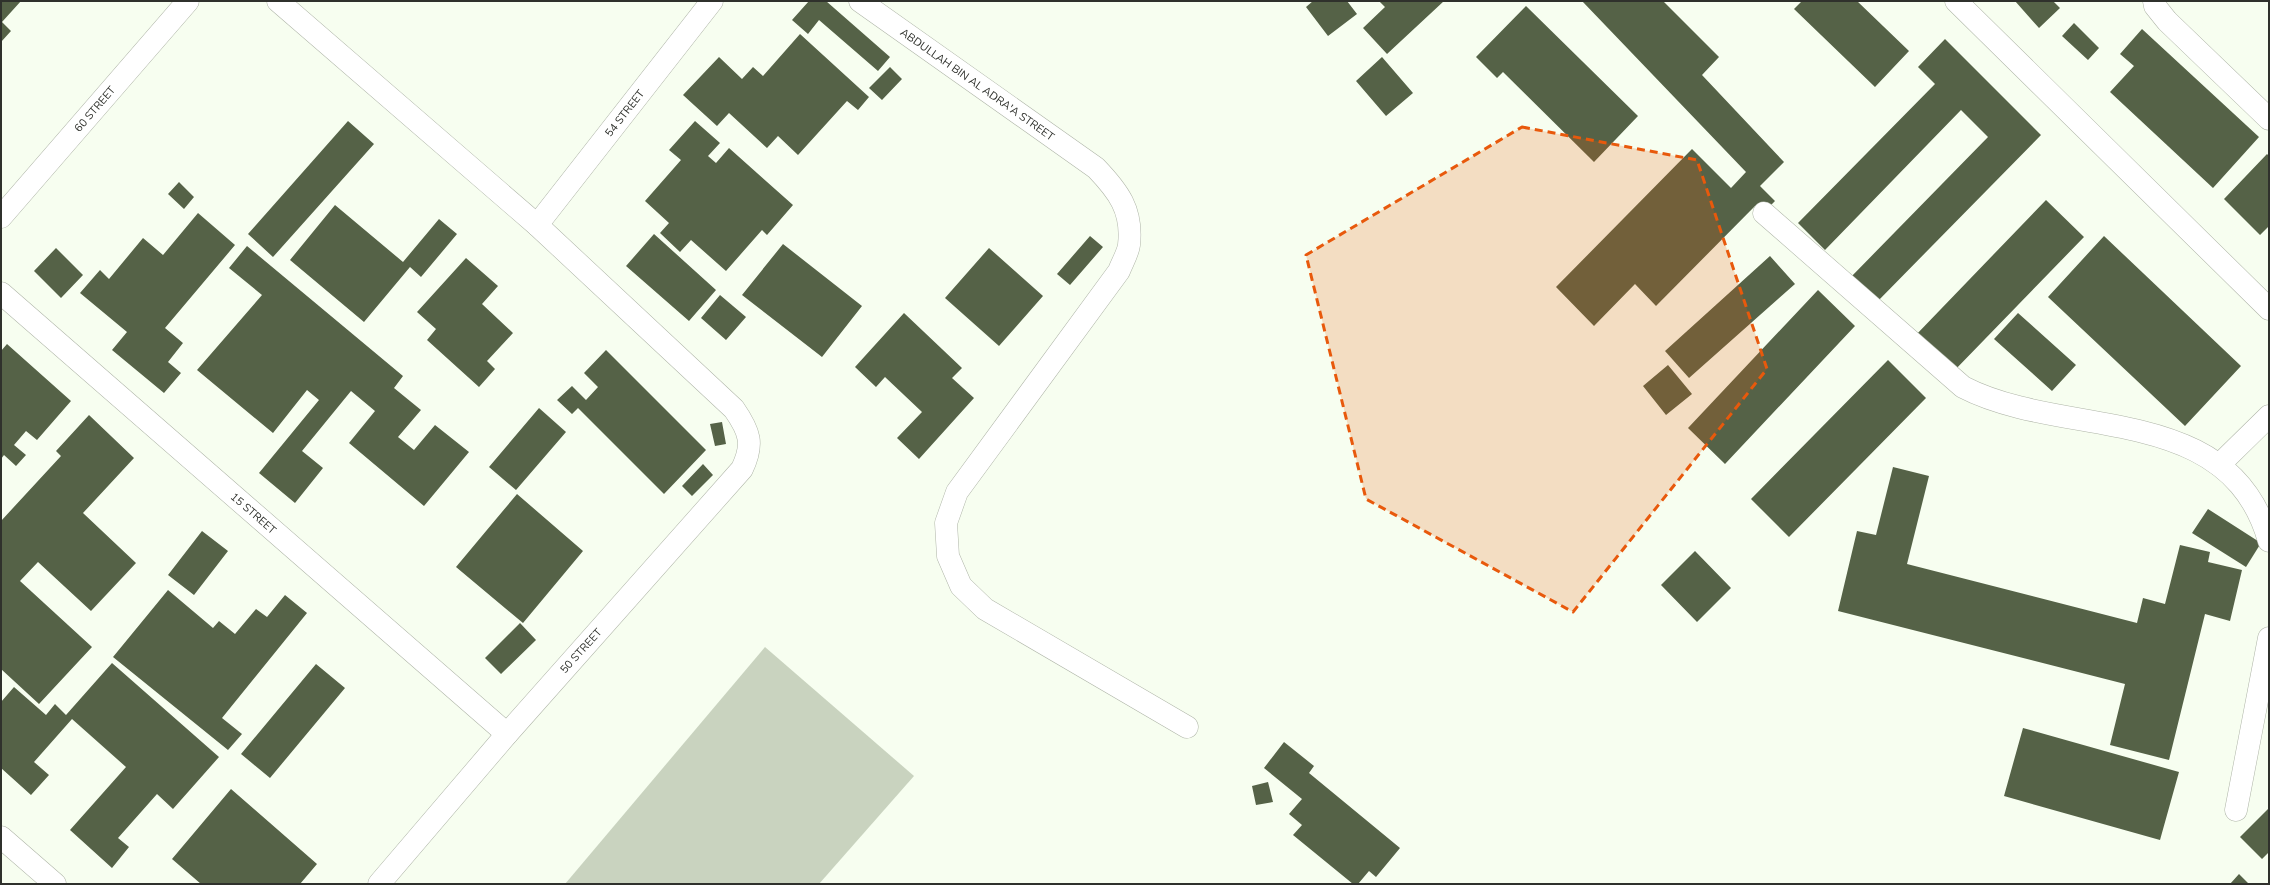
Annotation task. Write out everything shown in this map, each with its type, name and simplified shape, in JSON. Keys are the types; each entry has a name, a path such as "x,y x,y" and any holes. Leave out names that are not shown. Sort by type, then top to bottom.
{"street":[{"name":"60 STREET","path":"1,217 188,1"},
{"name":"50 STREET","path":"278,1 537,225 734,409 744,423 750,439 748,455 742,469 507,734 379,884"},
{"name":"54 STREET","path":"537,225 712,1"},
{"name":"ABDULLAH BIN AL ADRA'A STREET","path":"860,1 1096,168 1116,189 1128,216 1129,246 1119,271 957,492 946,524 948,556 961,586 985,609 1187,727"},
{"path":"1956,1 2269,309"},
{"path":"2154,1 2155,6 2167,21 2269,119"},
{"path":"1764,213 1962,387 2003,404 2152,433 2187,445 2219,465 2238,484 2254,505 2265,528 2269,541"},
{"name":"15 STREET","path":"1,293 507,734"},
{"path":"2219,465 2269,416"},
{"path":"2236,810 2269,638"},
{"path":"1,837 56,884"}],"highlighted area":[{"path":"1522,127 1697,160 1767,369 1573,612 1366,499 1306,255"}],"green space":[{"path":"765,647 914,776 819,884 565,884"}],"building":[{"path":"1,1 21,1 2,22 11,31 1,42"},
{"path":"809,1 826,1 890,57 878,71 819,20 808,34 792,20"},
{"path":"1313,1 1347,1 1357,14 1328,36 1306,7"},
{"path":"1379,1 1444,1 1387,54 1363,28 1385,7"},
{"path":"1582,1 1663,1 1719,57 1702,75 1784,162 1760,186 1775,201 1763,213 1755,206 1656,306 1635,284 1594,326 1556,287 1692,149 1731,188 1746,172"},
{"path":"1802,1 1857,1 1909,51 1875,87 1794,9"},
{"path":"2015,1 2053,1 2060,8 2039,28"},
{"path":"1526,6 1638,116 1594,162 1503,72 1497,78 1476,57"},
{"path":"2074,23 2099,48 2088,60 2062,36"},
{"path":"2142,29 2259,137 2213,188 2110,92 2134,66 2120,54"},
{"path":"800,34 869,97 858,110 847,101 798,155 778,136 767,148 729,113 717,126 683,95 719,57 742,79 753,67 763,76"},
{"path":"1945,39 2041,135 1875,304 1849,279 1988,137 1961,110 1825,250 1798,223 1935,84 1918,67"},
{"path":"1382,57 1413,93 1386,116 1356,81"},
{"path":"890,67 902,79 882,100 869,88"},
{"path":"348,121 374,144 273,257 248,234"},
{"path":"695,121 720,143 708,156 716,163 729,148 793,205 767,235 762,230 726,271 691,240 680,252 660,233 669,223 645,201 681,160 669,150"},
{"path":"2267,154 2269,156 2269,226 2260,235 2224,199"},
{"path":"179,182 194,197 184,209 168,194"},
{"path":"2046,200 2084,237 1952,373 1914,337"},
{"path":"335,205 403,262 439,219 457,234 421,277 410,267 364,322 290,260"},
{"path":"198,213 235,245 165,328 183,343 168,362 181,373 164,393 112,350 127,332 80,293 100,270 109,279 143,238 163,255"},
{"path":"654,234 716,290 689,321 626,266"},
{"path":"1090,236 1103,247 1070,285 1057,274"},
{"path":"2104,236 2241,366 2185,426 2048,297"},
{"path":"783,244 862,306 822,357 742,295"},
{"path":"247,246 403,376 394,388 421,410 398,437 414,450 435,425 469,452 424,506 349,443 375,411 351,391 302,451 323,468 295,503 259,473 319,400 307,390 273,433 197,370 262,295 229,268"},
{"path":"56,248 83,275 61,298 34,271"},
{"path":"989,248 1043,296 999,346 945,298"},
{"path":"1770,256 1795,284 1689,378 1665,351"},
{"path":"466,258 498,286 482,304 513,333 487,361 495,369 479,387 427,340 436,329 417,312"},
{"path":"1818,290 1855,326 1725,464 1688,428"},
{"path":"720,295 746,317 726,340 701,318"},
{"path":"904,313 962,368 952,378 974,398 919,459 897,438 922,412 885,377 876,387 855,367"},
{"path":"2018,313 2076,365 2052,391 1994,339"},
{"path":"7,344 71,401 37,440 26,431 14,445 26,455 16,466 4,455 1,459 1,351"},
{"path":"606,350 706,450 664,494 578,408 572,414 557,400 572,386 586,400 598,387 584,373"},
{"path":"1888,360 1926,398 1789,537 1751,499"},
{"path":"1668,365 1692,394 1666,415 1643,386"},
{"path":"539,408 566,432 516,490 489,467"},
{"path":"89,415 134,458 83,513 136,563 91,611 38,562 20,581 92,647 39,704 1,669 1,521 61,456 56,451"},
{"path":"722,422 726,444 715,446 710,424"},
{"path":"703,464 713,475 692,496 682,486"},
{"path":"1893,467 1929,476 1907,564 2137,623 2143,598 2165,604 2180,545 2210,552 2208,562 2242,570 2230,621 2205,614 2169,760 2110,745 2125,684 1838,611 1857,531 1876,535"},
{"path":"517,494 583,551 523,623 456,567"},
{"path":"2208,509 2261,543 2246,567 2192,533"},
{"path":"202,531 228,551 194,595 168,575"},
{"path":"1695,551 1731,588 1697,622 1661,585"},
{"path":"168,590 213,628 219,621 235,634 256,609 267,617 285,595 307,613 222,718 242,734 228,750 113,657"},
{"path":"520,623 536,640 501,674 485,658"},
{"path":"112,663 219,757 173,809 157,794 118,838 129,847 112,868 70,830 126,767 72,719 34,762 49,775 31,795 1,768 1,702 14,687 46,715 55,704 66,715"},
{"path":"316,664 345,688 270,778 241,754"},
{"path":"2023,728 2179,772 2160,840 2004,796"},
{"path":"1284,742 1314,766 1309,773 1400,848 1376,877 1369,871 1358,884 1353,884 1293,835 1302,825 1289,814 1302,799 1264,768"},
{"path":"1268,782 1273,802 1256,805 1252,786"},
{"path":"231,789 317,864 300,884 201,884 172,859"},
{"path":"2269,808 2269,852 2262,859 2240,837"},
{"path":"2239,874 2249,884 2230,884"}]}
